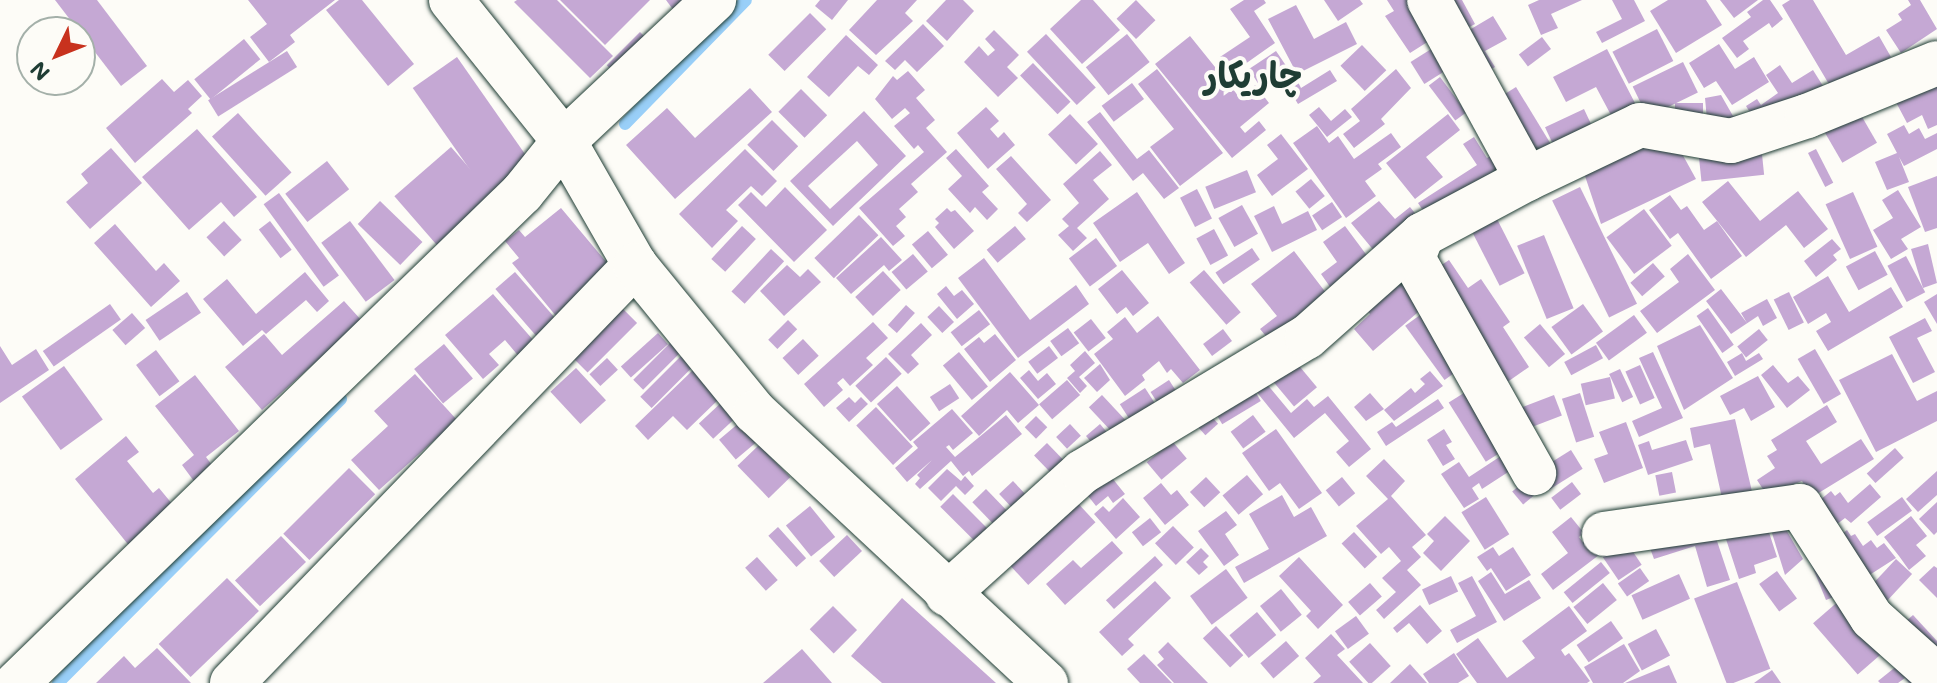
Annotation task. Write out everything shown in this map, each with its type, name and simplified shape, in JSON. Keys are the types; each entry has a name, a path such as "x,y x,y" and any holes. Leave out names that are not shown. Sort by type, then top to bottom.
{"street":[{"path":"451,0 564,141 635,265 755,412 1046,683"},
{"path":"17,683 522,193 564,141 714,0"},
{"path":"1429,0 1527,179"},
{"path":"947,594 1082,472 1307,337 1356,289 1422,235 1527,179 1640,125 1731,141 1807,116 1937,63"},
{"path":"1422,235 1413,258 1534,473"},
{"path":"232,683 635,265"},
{"path":"1604,534 1800,506 1872,618 1937,676"}],"building":[{"path":"55,0 97,0 147,66 121,86 96,53 96,16 67,16"},
{"path":"248,0 335,0 290,35 295,42 269,62 250,37 267,24"},
{"path":"339,0 362,0 414,64 388,86 326,10"},
{"path":"557,0 613,56 590,78 514,2"},
{"path":"560,0 650,0 605,45"},
{"path":"666,0 688,0 677,15"},
{"path":"820,0 848,0 832,20 815,6"},
{"path":"877,0 917,0 905,13 913,21 876,55 849,30"},
{"path":"946,0 963,0 974,11 947,41 926,21"},
{"path":"1081,0 1093,0 1120,30 1082,64 1050,29"},
{"path":"1136,0 1155,20 1136,39 1117,19"},
{"path":"1244,0 1264,0 1266,3 1254,11 1275,43 1231,74 1220,57 1250,37 1230,9"},
{"path":"1324,0 1360,0 1363,4 1338,21"},
{"path":"1387,0 1413,0 1437,36 1410,53 1385,16 1394,11"},
{"path":"1430,0 1462,0 1475,24 1451,37"},
{"path":"1539,0 1582,0 1551,14 1558,28 1541,35 1528,5"},
{"path":"1612,0 1634,0 1645,21 1602,43 1596,32 1622,19"},
{"path":"1668,0 1706,0 1722,25 1676,53 1650,11"},
{"path":"1720,0 1758,0 1734,18"},
{"path":"1763,0 1770,0 1783,19 1772,28 1769,23 1743,41 1749,49 1737,58 1722,38 1751,17 1747,12"},
{"path":"1790,0 1813,0 1846,55 1879,36 1891,57 1833,91 1782,5"},
{"path":"1908,0 1920,0 1937,29 1901,53 1886,30 1902,20 1898,14 1911,5"},
{"path":"1296,5 1314,39 1346,22 1357,44 1297,74 1268,19"},
{"path":"810,13 826,29 785,71 768,55"},
{"path":"1493,16 1507,39 1485,51 1495,67 1477,78 1454,39"},
{"path":"923,24 944,46 917,72 905,60 895,70 885,61"},
{"path":"1657,29 1673,61 1629,84 1612,52"},
{"path":"994,30 1019,55 1007,67 1018,78 998,97 964,62 979,46 988,56 995,50 985,39"},
{"path":"640,32 648,40 615,73 607,65"},
{"path":"1046,34 1096,87 1077,105 1027,52"},
{"path":"1127,34 1150,62 1108,95 1086,67"},
{"path":"846,35 878,65 869,75 858,66 829,97 807,77"},
{"path":"1190,36 1240,98 1255,85 1269,103 1240,127 1245,133 1259,121 1266,130 1232,158 1155,64"},
{"path":"1542,37 1551,49 1528,66 1519,54"},
{"path":"244,39 260,59 211,99 194,79"},
{"path":"1719,44 1735,69 1754,57 1769,82 1732,105 1716,81 1704,88 1689,63"},
{"path":"1362,45 1386,70 1365,91 1340,66"},
{"path":"1436,46 1450,68 1424,84 1411,62"},
{"path":"1607,49 1636,105 1612,117 1596,87 1566,102 1553,77"},
{"path":"287,51 297,67 218,116 208,100"},
{"path":"1276,51 1289,70 1264,93 1249,69"},
{"path":"457,57 532,164 488,195 413,88"},
{"path":"1683,62 1698,93 1648,117 1633,87"},
{"path":"1033,63 1071,102 1058,114 1020,76"},
{"path":"1780,65 1792,83 1813,70 1823,86 1708,131 1705,98 1721,95 1733,116 1751,114 1746,106 1757,99 1761,105 1778,93 1766,75"},
{"path":"1157,69 1223,153 1180,186 1150,147 1174,129 1138,84"},
{"path":"1396,69 1411,88 1381,119 1385,124 1354,148 1343,134 1360,121 1351,109"},
{"path":"1330,70 1337,81 1298,104 1287,86 1297,80 1301,88"},
{"path":"908,71 925,90 916,98 935,120 926,128 947,152 911,184 918,192 899,209 906,217 896,226 905,236 893,246 859,208 924,152 918,145 914,149 894,126 910,113 905,108 892,119 875,99 893,76 897,80"},
{"path":"1440,77 1466,112 1455,121 1429,85"},
{"path":"162,79 174,92 188,80 202,96 188,109 192,113 135,163 106,128"},
{"path":"1132,83 1144,99 1114,122 1102,106"},
{"path":"1937,83 1937,125 1928,129 1922,115 1907,123 1889,89"},
{"path":"1516,87 1552,146 1527,161 1500,97"},
{"path":"750,88 772,112 675,199 626,145 667,108 695,138"},
{"path":"801,89 827,115 805,138 778,112"},
{"path":"1675,103 1703,103 1703,126 1675,126"},
{"path":"1854,103 1877,143 1842,163 1819,123"},
{"path":"986,107 999,121 990,129 998,138 1004,132 1015,145 988,169 957,133"},
{"path":"1319,107 1331,121 1345,109 1352,117 1327,137 1309,115"},
{"path":"1584,109 1593,128 1554,146 1545,127"},
{"path":"864,111 906,156 833,226 790,181","holes":["857,141 878,165 830,209 808,186"]},
{"path":"1100,112 1137,159 1149,150 1179,188 1164,199 1143,173 1133,181 1087,122"},
{"path":"238,113 292,172 266,196 212,136"},
{"path":"1070,114 1098,144 1076,164 1048,134"},
{"path":"1448,114 1460,130 1426,157 1443,177 1415,199 1386,163"},
{"path":"772,120 798,146 773,171 747,145"},
{"path":"1904,125 1909,134 1919,128 1925,139 1937,133 1937,149 1904,166 1899,157 1909,182 1887,190 1875,162 1897,153 1887,134"},
{"path":"1317,126 1329,143 1338,136 1354,159 1391,133 1401,147 1378,164 1382,169 1365,181 1376,196 1346,218 1293,143"},
{"path":"197,129 257,197 234,217 221,202 189,230 142,177"},
{"path":"1281,134 1308,169 1272,196 1257,175 1278,159 1267,145"},
{"path":"1474,137 1487,158 1501,150 1513,169 1430,221 1418,203 1477,165 1463,144"},
{"path":"1675,141 1696,179 1601,224 1580,161"},
{"path":"1761,145 1764,175 1701,181 1698,152"},
{"path":"451,147 494,196 437,245 394,196"},
{"path":"111,148 142,183 90,229 66,202 88,183 81,174"},
{"path":"745,149 777,181 762,196 751,186 726,210 738,221 712,248 679,214"},
{"path":"956,149 989,186 982,192 998,209 987,220 975,207 970,213 948,189 962,176 946,158"},
{"path":"1816,149 1833,183 1825,187 1808,153"},
{"path":"1100,151 1112,165 1093,180 1109,199 1077,228 1087,238 1073,251 1058,235 1069,226 1062,219 1079,203 1063,184"},
{"path":"1011,156 1051,200 1027,222 1018,213 1027,204 996,169"},
{"path":"327,161 349,189 307,222 285,194"},
{"path":"1247,170 1256,192 1214,209 1205,187"},
{"path":"1937,176 1937,228 1925,232 1908,187"},
{"path":"1311,179 1325,196 1309,209 1295,192"},
{"path":"1728,181 1760,221 1798,191 1828,229 1804,248 1786,225 1746,257 1702,202"},
{"path":"785,187 827,230 794,262 738,205 751,192 766,207"},
{"path":"1580,187 1637,304 1609,317 1552,201"},
{"path":"1197,189 1212,218 1195,227 1180,198"},
{"path":"1898,190 1921,227 1901,239 1908,249 1891,259 1873,230 1893,218 1882,200"},
{"path":"1137,192 1185,263 1169,274 1148,243 1120,262 1093,223"},
{"path":"1853,192 1877,247 1850,259 1826,204"},
{"path":"279,193 339,276 324,287 264,204"},
{"path":"1670,195 1681,210 1687,206 1704,230 1717,221 1742,256 1711,279 1678,233 1670,239 1649,210"},
{"path":"380,201 422,242 400,265 358,224"},
{"path":"1379,201 1395,219 1410,207 1423,223 1380,258 1351,223"},
{"path":"1332,202 1342,217 1322,230 1312,215"},
{"path":"1242,205 1258,234 1234,247 1218,218"},
{"path":"1274,206 1282,224 1308,211 1317,230 1272,252 1254,216"},
{"path":"561,208 613,270 556,316 512,263 519,258 505,241 519,230 525,237"},
{"path":"947,208 951,212 955,210 974,231 954,249 935,227 939,223 935,219"},
{"path":"1644,209 1672,246 1634,274 1606,237"},
{"path":"859,215 878,235 834,278 814,258"},
{"path":"1496,217 1525,273 1500,286 1471,230"},
{"path":"224,221 242,240 224,256 206,237"},
{"path":"270,221 292,250 280,258 259,229"},
{"path":"350,221 395,280 366,302 321,243"},
{"path":"115,224 156,271 164,263 180,281 151,307 94,243"},
{"path":"742,226 756,239 725,272 711,259"},
{"path":"1015,226 1026,239 998,263 987,250"},
{"path":"1345,226 1374,265 1335,294 1321,274 1337,262 1323,242"},
{"path":"1214,229 1228,255 1210,265 1196,238"},
{"path":"928,231 948,255 932,268 912,244"},
{"path":"1544,235 1574,308 1547,319 1517,246"},
{"path":"881,237 902,260 889,271 884,265 851,294 836,278"},
{"path":"1096,238 1117,266 1090,286 1069,258"},
{"path":"1832,239 1841,249 1833,255 1837,260 1816,277 1804,261"},
{"path":"1928,244 1937,283 1923,288 1911,249"},
{"path":"1252,248 1260,260 1223,284 1216,273"},
{"path":"771,249 784,261 745,304 731,291"},
{"path":"1294,251 1333,302 1275,347 1260,329 1277,316 1251,284"},
{"path":"1875,251 1888,275 1859,290 1846,266"},
{"path":"913,254 928,272 906,290 892,272"},
{"path":"1688,254 1715,290 1657,333 1640,311 1679,282 1670,269"},
{"path":"1906,256 1925,292 1907,302 1887,266"},
{"path":"984,258 1030,320 1076,285 1089,304 1018,358 958,278"},
{"path":"1449,260 1468,288 1481,279 1510,322 1503,327 1529,367 1506,383 1431,272"},
{"path":"1397,262 1431,301 1373,351 1354,329 1370,314 1356,297"},
{"path":"1653,263 1665,277 1642,296 1630,283"},
{"path":"787,265 800,277 808,269 821,282 784,316 760,291"},
{"path":"1122,270 1149,303 1133,316 1126,307 1117,314 1098,289"},
{"path":"1204,270 1241,312 1226,325 1190,282"},
{"path":"883,271 901,290 873,316 855,297"},
{"path":"305,272 329,301 317,312 306,300 266,334 262,330 243,346 203,299 227,279 256,314"},
{"path":"515,272 558,322 539,339 495,289"},
{"path":"1828,276 1849,312 1891,287 1903,307 1828,351 1816,331 1831,322 1826,313 1808,324 1793,297"},
{"path":"946,286 954,296 962,290 974,304 957,319 937,294"},
{"path":"1721,289 1747,323 1741,313 1767,299 1777,318 1763,326 1758,316 1731,334 1706,301"},
{"path":"187,292 201,313 160,341 146,320"},
{"path":"1789,292 1804,323 1789,330 1774,299"},
{"path":"493,294 541,349 525,364 505,340 489,354 499,365 483,379 445,335"},
{"path":"1937,294 1937,324 1924,302"},
{"path":"344,301 362,321 262,410 225,367 264,334 282,355"},
{"path":"110,304 121,320 54,367 43,351"},
{"path":"618,304 637,323 588,373 569,353"},
{"path":"1583,304 1603,332 1571,354 1551,327"},
{"path":"906,305 915,313 897,333 888,325"},
{"path":"939,306 954,322 942,333 927,317"},
{"path":"1708,308 1734,345 1722,353 1697,316"},
{"path":"979,310 990,324 962,346 951,332"},
{"path":"1427,310 1466,364 1445,380 1405,326"},
{"path":"132,313 145,328 125,345 112,330"},
{"path":"1634,315 1647,333 1609,360 1596,343"},
{"path":"1158,316 1200,370 1183,383 1171,369 1167,373 1159,361 1142,375 1145,380 1125,396 1094,354 1113,339 1107,332 1125,317 1137,333"},
{"path":"1925,318 1932,331 1917,338 1935,372 1913,383 1889,337"},
{"path":"1091,319 1106,338 1088,351 1074,333"},
{"path":"788,320 797,329 777,349 768,340"},
{"path":"873,322 888,338 866,358 873,365 850,386 843,378 837,383 843,390 824,407 804,384"},
{"path":"921,323 932,335 911,355 919,364 908,374 888,354"},
{"path":"1540,324 1565,354 1549,367 1524,337"},
{"path":"1700,325 1733,378 1684,410 1657,346"},
{"path":"1068,328 1079,343 1061,356 1050,341"},
{"path":"1223,329 1232,341 1212,356 1203,344"},
{"path":"1759,329 1768,340 1746,358 1737,347"},
{"path":"658,333 668,344 631,378 621,366"},
{"path":"995,334 1016,360 990,382 964,349 979,337 984,343"},
{"path":"803,339 819,356 798,375 783,358"},
{"path":"670,343 680,353 643,390 633,380"},
{"path":"444,344 473,378 443,404 414,369"},
{"path":"1596,345 1603,358 1571,375 1564,362"},
{"path":"0,346 12,365 36,349 49,370 0,403"},
{"path":"1049,346 1058,358 1037,374 1028,362"},
{"path":"1815,349 1841,394 1824,404 1798,359"},
{"path":"156,350 179,381 160,396 136,365"},
{"path":"1085,351 1095,363 1079,377 1087,386 1080,393 1067,378 1075,371 1070,365"},
{"path":"959,352 988,386 972,400 943,365"},
{"path":"1653,352 1683,418 1639,437 1632,421 1662,408 1639,358"},
{"path":"1742,353 1746,361 1759,353 1763,359 1735,376 1727,362"},
{"path":"1892,354 1917,401 1937,391 1937,421 1876,452 1839,380"},
{"path":"682,355 693,366 652,408 640,397"},
{"path":"1290,355 1317,387 1294,406 1267,374"},
{"path":"886,357 902,374 871,402 855,386"},
{"path":"607,358 618,370 600,386 589,374"},
{"path":"1100,364 1110,380 1097,392 1084,378"},
{"path":"1640,365 1655,398 1640,404 1625,372"},
{"path":"1773,365 1788,383 1798,376 1810,390 1787,408 1761,375"},
{"path":"64,366 103,419 61,450 22,397"},
{"path":"576,368 606,400 580,424 550,392"},
{"path":"1620,369 1633,397 1622,402 1609,374"},
{"path":"693,370 720,398 687,430 673,416 648,440 635,426"},
{"path":"1029,370 1038,381 1047,373 1056,384 1038,399 1020,378"},
{"path":"1430,371 1443,386 1394,421 1384,410 1411,388 1415,393 1425,384 1420,379"},
{"path":"1010,372 1039,405 1018,423 1007,410 979,436 961,416"},
{"path":"415,374 457,420 379,490 351,460 388,426 374,411"},
{"path":"195,375 239,431 206,457 215,469 196,484 182,465 194,455 155,406"},
{"path":"1758,376 1775,407 1751,421 1744,408 1730,415 1720,396"},
{"path":"1261,377 1291,413 1307,399 1314,407 1328,396 1371,449 1349,467 1336,452 1349,441 1325,413 1294,438 1251,385"},
{"path":"1610,377 1615,398 1586,405 1581,384"},
{"path":"1067,380 1080,395 1052,419 1039,404"},
{"path":"1169,380 1184,403 1165,415 1151,392"},
{"path":"1250,383 1261,401 1222,424 1211,406"},
{"path":"950,384 959,398 939,411 930,397"},
{"path":"897,386 930,423 910,441 877,404"},
{"path":"1475,386 1512,445 1486,462 1449,402"},
{"path":"1145,388 1162,414 1137,430 1120,404"},
{"path":"1370,393 1384,409 1366,421 1354,407"},
{"path":"1580,393 1594,437 1576,443 1562,399"},
{"path":"1102,395 1135,431 1122,443 1089,407"},
{"path":"1554,395 1562,416 1521,431 1513,411"},
{"path":"849,397 855,403 861,397 868,404 849,422 836,408"},
{"path":"1438,399 1444,408 1386,446 1377,432 1392,422 1396,427"},
{"path":"723,401 737,416 713,439 699,424"},
{"path":"1827,405 1837,422 1806,441 1821,464 1861,439 1874,459 1812,497 1802,481 1777,491 1770,500 1757,480 1775,468 1767,456 1777,450 1771,440"},
{"path":"1202,406 1218,424 1205,435 1189,417"},
{"path":"876,407 913,446 893,465 856,425"},
{"path":"952,409 973,433 953,450 949,445 946,447 955,457 1006,415 1022,434 972,476 969,471 963,476 951,461 920,489 915,484 920,478 917,475 932,460 907,482 895,468 918,448 913,442"},
{"path":"752,412 769,432 736,460 719,440"},
{"path":"1253,415 1266,432 1243,449 1231,432"},
{"path":"1036,416 1047,427 1036,439 1025,427"},
{"path":"1735,419 1754,500 1724,507 1710,444 1694,448 1690,428"},
{"path":"1626,422 1643,468 1604,483 1594,459 1608,454 1599,432"},
{"path":"1070,424 1081,436 1067,449 1056,437"},
{"path":"1100,424 1115,442 1091,442 1086,436"},
{"path":"1276,429 1322,493 1299,509 1280,483 1269,491 1242,453"},
{"path":"1444,429 1452,442 1446,445 1455,459 1443,466 1427,440"},
{"path":"126,436 139,452 127,461 153,493 159,488 178,511 131,548 75,479"},
{"path":"1686,440 1693,460 1648,475 1638,445 1649,441 1652,450"},
{"path":"1172,441 1187,459 1162,480 1147,462"},
{"path":"1047,443 1069,466 1056,479 1034,456"},
{"path":"759,445 790,477 769,498 737,466"},
{"path":"1895,448 1904,458 1875,483 1867,473"},
{"path":"1510,450 1519,465 1482,489 1479,483 1472,488 1479,499 1464,508 1441,474 1459,462 1469,477"},
{"path":"1571,450 1583,469 1548,490 1536,472"},
{"path":"1384,459 1405,481 1391,496 1426,535 1412,547 1421,557 1407,570 1421,585 1384,619 1376,610 1396,592 1382,578 1401,561 1389,547 1381,554 1356,526 1388,499 1366,476"},
{"path":"349,468 375,494 309,560 283,534"},
{"path":"947,469 961,481 965,476 974,486 965,495 956,486 941,501 928,488"},
{"path":"1937,471 1937,495 1918,512 1906,499"},
{"path":"1672,472 1676,493 1659,496 1655,475"},
{"path":"1108,473 1125,494 1113,503 1108,496 1096,506 1085,492"},
{"path":"1247,475 1263,494 1239,515 1222,496"},
{"path":"1206,477 1220,492 1204,507 1190,492"},
{"path":"1342,477 1355,493 1339,507 1326,490"},
{"path":"1526,480 1537,493 1523,505 1512,492"},
{"path":"1013,481 1027,496 1013,509 999,494"},
{"path":"1572,482 1581,494 1560,510 1551,498"},
{"path":"1161,483 1171,495 1177,490 1189,505 1165,525 1143,498"},
{"path":"1870,484 1881,497 1851,523 1845,518 1832,528 1820,500 1831,491 1835,496 1840,492 1848,503"},
{"path":"986,489 1009,513 995,526 972,502"},
{"path":"953,494 992,533 979,546 940,507"},
{"path":"1282,495 1294,517 1311,507 1327,536 1244,583 1235,567 1269,549 1249,514"},
{"path":"1486,497 1509,534 1485,550 1461,512"},
{"path":"1902,497 1912,511 1877,536 1867,522"},
{"path":"1073,498 1096,522 1028,585 1006,561"},
{"path":"1123,498 1140,517 1116,539 1094,514 1103,506 1109,512"},
{"path":"1937,502 1937,532 1934,535 1919,519"},
{"path":"810,506 835,537 811,557 786,526"},
{"path":"1226,511 1237,525 1225,534 1239,555 1224,566 1198,531"},
{"path":"1445,516 1470,541 1441,571 1423,553 1434,541 1427,534"},
{"path":"1911,516 1927,536 1916,545 1926,556 1909,570 1884,537"},
{"path":"1571,517 1584,533 1579,537 1583,542 1587,539 1599,555 1553,590 1541,574 1568,553 1552,532"},
{"path":"1150,518 1161,532 1143,546 1132,532"},
{"path":"1710,520 1730,580 1707,587 1695,546 1654,559 1647,540"},
{"path":"1766,523 1777,557 1754,565 1756,573 1739,579 1725,536"},
{"path":"1173,526 1194,548 1176,565 1155,543"},
{"path":"1784,526 1803,559 1785,575 1771,530"},
{"path":"778,527 806,558 796,567 768,536"},
{"path":"1847,530 1851,536 1855,534 1863,546 1871,540 1877,548 1884,543 1896,558 1857,583 1839,536"},
{"path":"1354,532 1377,557 1365,568 1342,544"},
{"path":"1621,534 1642,565 1618,580 1598,550"},
{"path":"847,535 862,551 834,577 819,561"},
{"path":"281,536 306,562 260,606 235,580"},
{"path":"1112,541 1123,553 1065,605 1046,584 1073,560 1081,568"},
{"path":"1493,547 1499,556 1513,547 1531,575 1506,591 1491,568 1487,571 1477,557"},
{"path":"1201,548 1209,556 1203,562 1208,567 1199,575 1186,562"},
{"path":"1155,556 1163,565 1114,609 1106,600"},
{"path":"757,557 778,580 766,591 745,568"},
{"path":"1299,557 1343,605 1318,629 1306,616 1311,611 1279,576"},
{"path":"1896,559 1912,574 1877,611 1861,596"},
{"path":"1810,561 1844,593 1826,600"},
{"path":"1601,562 1610,573 1573,603 1564,592"},
{"path":"1934,566 1937,568 1937,598 1919,580"},
{"path":"1640,568 1649,581 1627,597 1618,583"},
{"path":"1226,569 1248,598 1212,625 1190,596"},
{"path":"1777,571 1797,599 1779,611 1759,584"},
{"path":"1491,572 1505,594 1529,580 1541,598 1504,621 1478,581"},
{"path":"1679,574 1690,599 1642,620 1631,595"},
{"path":"1451,576 1458,591 1429,605 1422,590"},
{"path":"1472,576 1497,622 1457,643 1450,630 1476,616 1458,583"},
{"path":"227,578 259,611 191,677 159,644"},
{"path":"1155,581 1171,598 1128,639 1134,645 1122,656 1099,632"},
{"path":"1737,582 1770,669 1726,683 1694,598"},
{"path":"1370,583 1382,597 1360,616 1348,602"},
{"path":"1603,583 1617,600 1587,624 1573,607"},
{"path":"1281,589 1302,615 1281,632 1260,606"},
{"path":"902,598 996,683 882,683 851,656"},
{"path":"1841,599 1886,650 1858,675 1813,623"},
{"path":"1420,605 1442,631 1427,644 1409,623 1397,633 1393,628"},
{"path":"833,606 857,630 834,653 810,629"},
{"path":"1569,606 1587,631 1561,650 1565,656 1569,653 1590,681 1587,683 1477,683 1456,654 1478,638 1507,678 1535,658 1522,641"},
{"path":"1257,612 1276,635 1249,658 1229,635"},
{"path":"1913,615 1937,641 1937,662 1896,630"},
{"path":"1356,616 1369,634 1348,649 1335,631"},
{"path":"1611,621 1623,638 1589,662 1577,645"},
{"path":"1216,626 1243,655 1230,668 1203,638"},
{"path":"1656,629 1670,655 1642,671 1628,644"},
{"path":"1331,634 1345,649 1337,655 1363,683 1313,683 1321,676 1305,658"},
{"path":"1286,641 1299,656 1273,678 1260,663"},
{"path":"1168,642 1208,683 1174,683 1157,665 1164,659 1158,652"},
{"path":"1370,643 1391,666 1368,683 1349,662"},
{"path":"1624,644 1640,671 1623,683 1593,683 1584,667"},
{"path":"157,648 191,683 96,683 124,656 135,668"},
{"path":"802,649 832,683 763,683"},
{"path":"1454,653 1469,676 1458,683 1429,683 1423,674"},
{"path":"1144,654 1172,683 1140,683 1127,669"},
{"path":"1908,657 1929,683 1909,683 1905,678 1898,683 1878,681"},
{"path":"1410,664 1427,683 1390,683"},
{"path":"1669,665 1677,683 1625,683"},
{"path":"1772,670 1781,683 1754,683"}],"waterway":[{"path":"625,124 746,0"},
{"path":"58,683 341,399"}],"district":[{"name":"چاریکار","path":"1253,74"}]}
